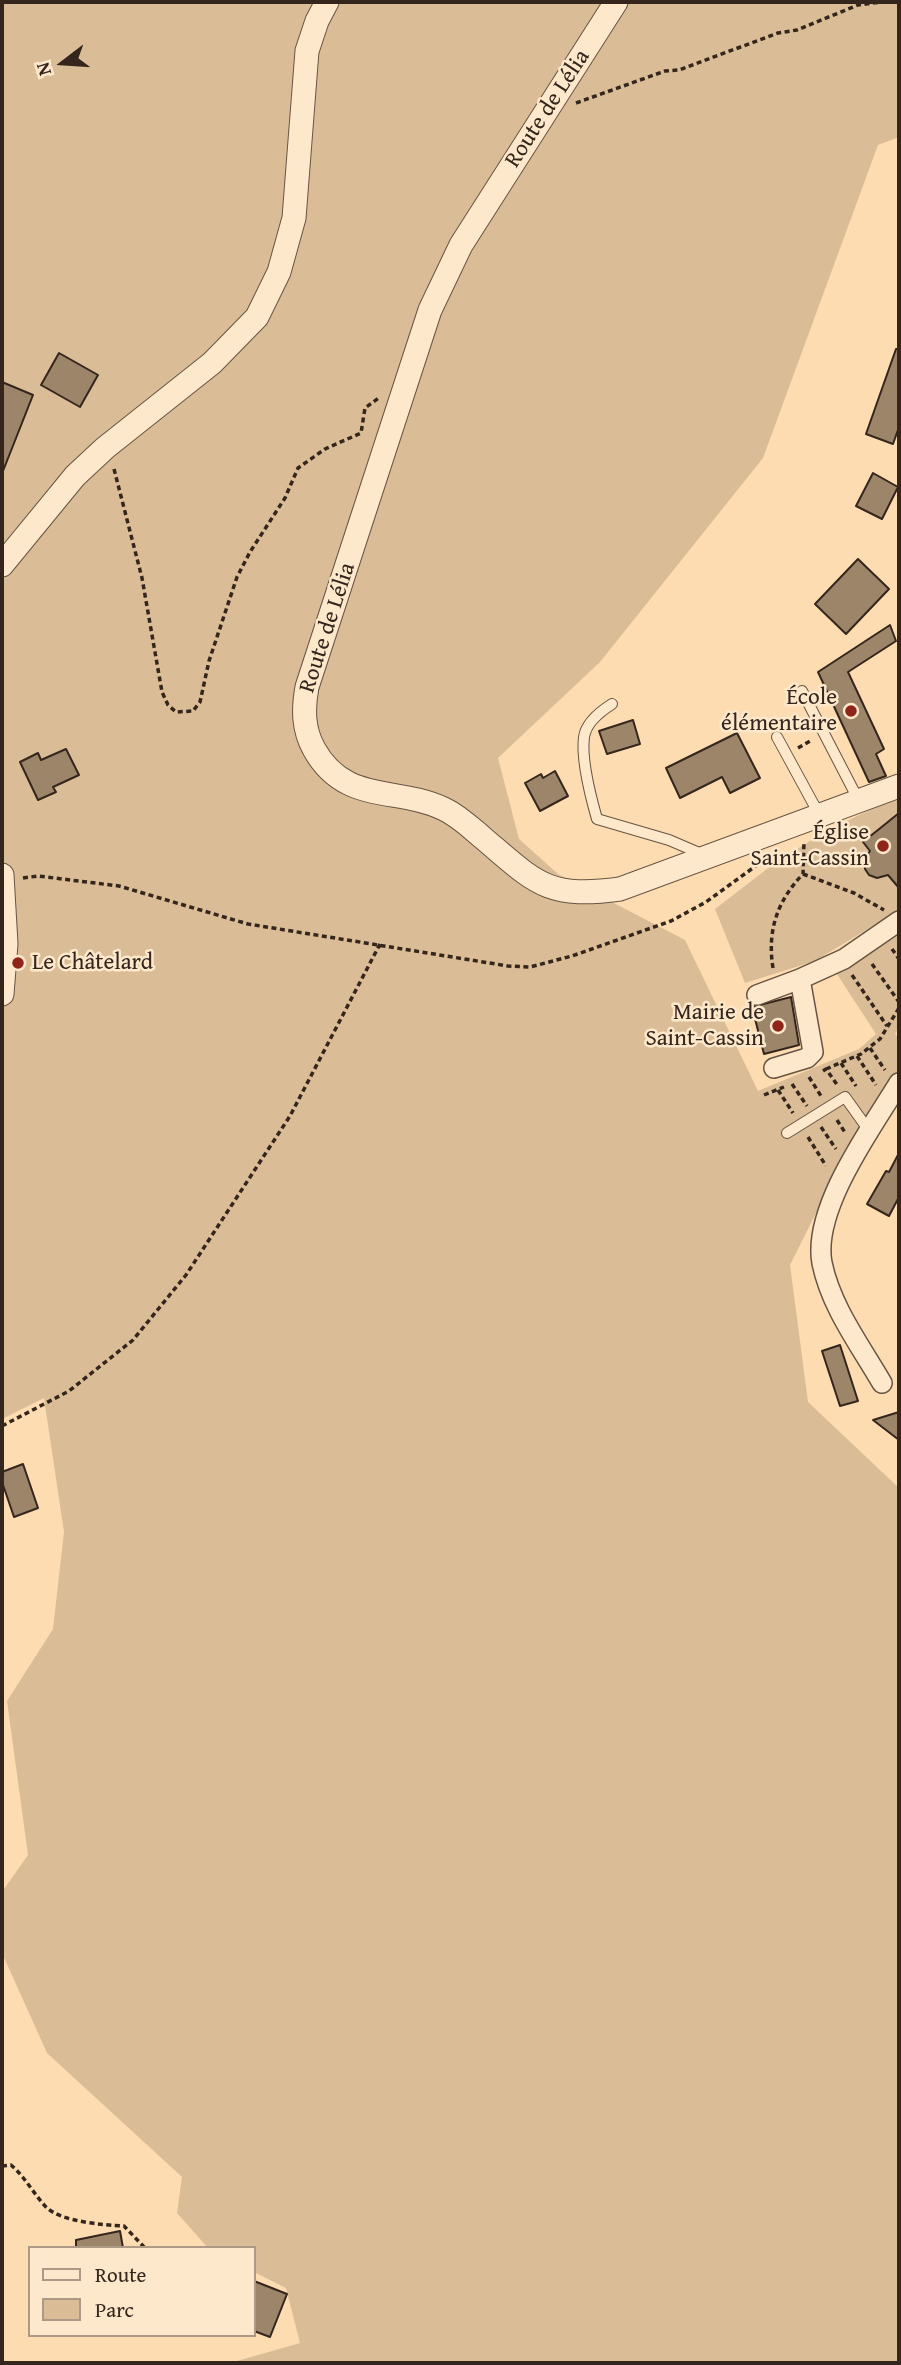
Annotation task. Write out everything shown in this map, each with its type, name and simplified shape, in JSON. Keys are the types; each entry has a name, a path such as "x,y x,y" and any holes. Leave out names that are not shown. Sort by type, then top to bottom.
{"street":[{"path":"2,565 75,476 105,448 212,363 257,317 279,272 294,218 307,51 327,2"},
{"name":"Route de Lélia","path":"616,2 461,245 430,310 307,688 303,706 306,729 323,765 337,778 359,789 422,801 445,810 462,820 526,875 566,892 587,894 620,889 814,822 899,786"},
{"path":"2,878 6,944 2,995"},
{"path":"757,995 844,959 898,922"},
{"path":"774,1068 807,1058 813,1052 800,979"},
{"path":"883,1383 841,1314 822,1261 823,1233 828,1210 870,1132 893,1078"}],"lane":[{"path":"802,691 860,801"},
{"path":"612,704 600,712 584,735 588,787 597,819 669,840 708,857"},
{"path":"778,737 814,822"},
{"path":"787,1133 845,1097 870,1132"}],"path":[{"path":"553,99 569,104 590,99 665,71 679,70 778,33 797,30 858,5 882,2"},
{"path":"105,448 110,454 119,481 130,524 162,692 168,705 176,712 186,713 193,711 200,702 209,661 237,577 285,498 298,468 325,449 361,433 365,408 380,397"},
{"path":"786,754 824,733"},
{"path":"776,988 771,956 775,913 790,887 803,874 814,822"},
{"path":"2,878 38,876 119,886 248,924 508,966 530,967 572,956 671,921 706,902 769,856"},
{"path":"803,874 854,893 881,907 898,922"},
{"path":"2,1426 69,1391 133,1340 186,1275 290,1116 380,944"},
{"path":"887,1026 852,975 870,962 899,1002"},
{"path":"764,1095 856,1056 880,1039 899,1008"},
{"path":"869,1047 893,1078"},
{"path":"856,1056 877,1086"},
{"path":"840,1063 859,1090"},
{"path":"826,1069 845,1097"},
{"path":"2,2166 11,2165 22,2174 48,2209 86,2224 124,2226 143,2246"}],"green space":[{"path":"2,2 899,2 899,137 878,145 763,458 600,662 498,758 519,839 558,874 685,940 758,1091 859,1049 876,1034 835,971 899,925 899,1027 895,1034 899,1038 899,1069 823,1199 790,1265 808,1402 899,1488 899,2363 230,2363 300,2343 286,2288 256,2273 256,2246 206,2246 177,2213 182,2177 47,2053 2,1953 2,1892 28,1855 7,1701 53,1629 64,1532 44,1398 2,1419"},
{"path":"899,796 899,813 863,842 870,851 864,860 869,875 877,878 888,875 896,884 899,882 899,910 815,961 745,983 715,909 776,862 828,830"}],"building":[{"path":"896,349 899,349 899,427 893,444 866,434"},
{"path":"59,353 98,375 80,407 41,385"},
{"path":"2,382 33,395 3,471 2,471"},
{"path":"873,473 898,487 882,519 856,506"},
{"path":"858,559 889,589 846,634 815,604"},
{"name":"École élémentaire","path":"890,625 896,641 848,672 884,749 876,754 886,776 869,782 818,672"},
{"path":"633,720 640,744 607,754 599,731"},
{"path":"737,733 760,778 730,793 722,777 680,798 666,768"},
{"path":"66,749 79,775 53,787 56,792 38,800 20,762 38,753 41,760"},
{"path":"555,771 568,796 540,811 525,783 541,774 543,778"},
{"name":"Église Saint-Cassin","path":"899,813 899,888 888,875 877,878 869,875 864,860 870,851 863,842"},
{"name":"Mairie de Saint-Cassin","path":"791,997 799,1045 764,1054 752,1007"},
{"path":"899,1153 899,1197 889,1216 867,1204"},
{"path":"840,1345 858,1401 840,1406 822,1351"},
{"path":"899,1412 899,1440 873,1420"},
{"path":"23,1464 38,1508 14,1517 2,1482 2,1472"},
{"path":"120,2231 123,2246 76,2246 76,2240"},
{"path":"256,2282 287,2294 270,2337 256,2332"}],"place":[{"name":"École élémentaire","path":"851,711"},
{"name":"Église Saint-Cassin","path":"883,846"},
{"name":"Le Châtelard","path":"18,963"},
{"name":"Mairie de Saint-Cassin","path":"778,1026"}]}
